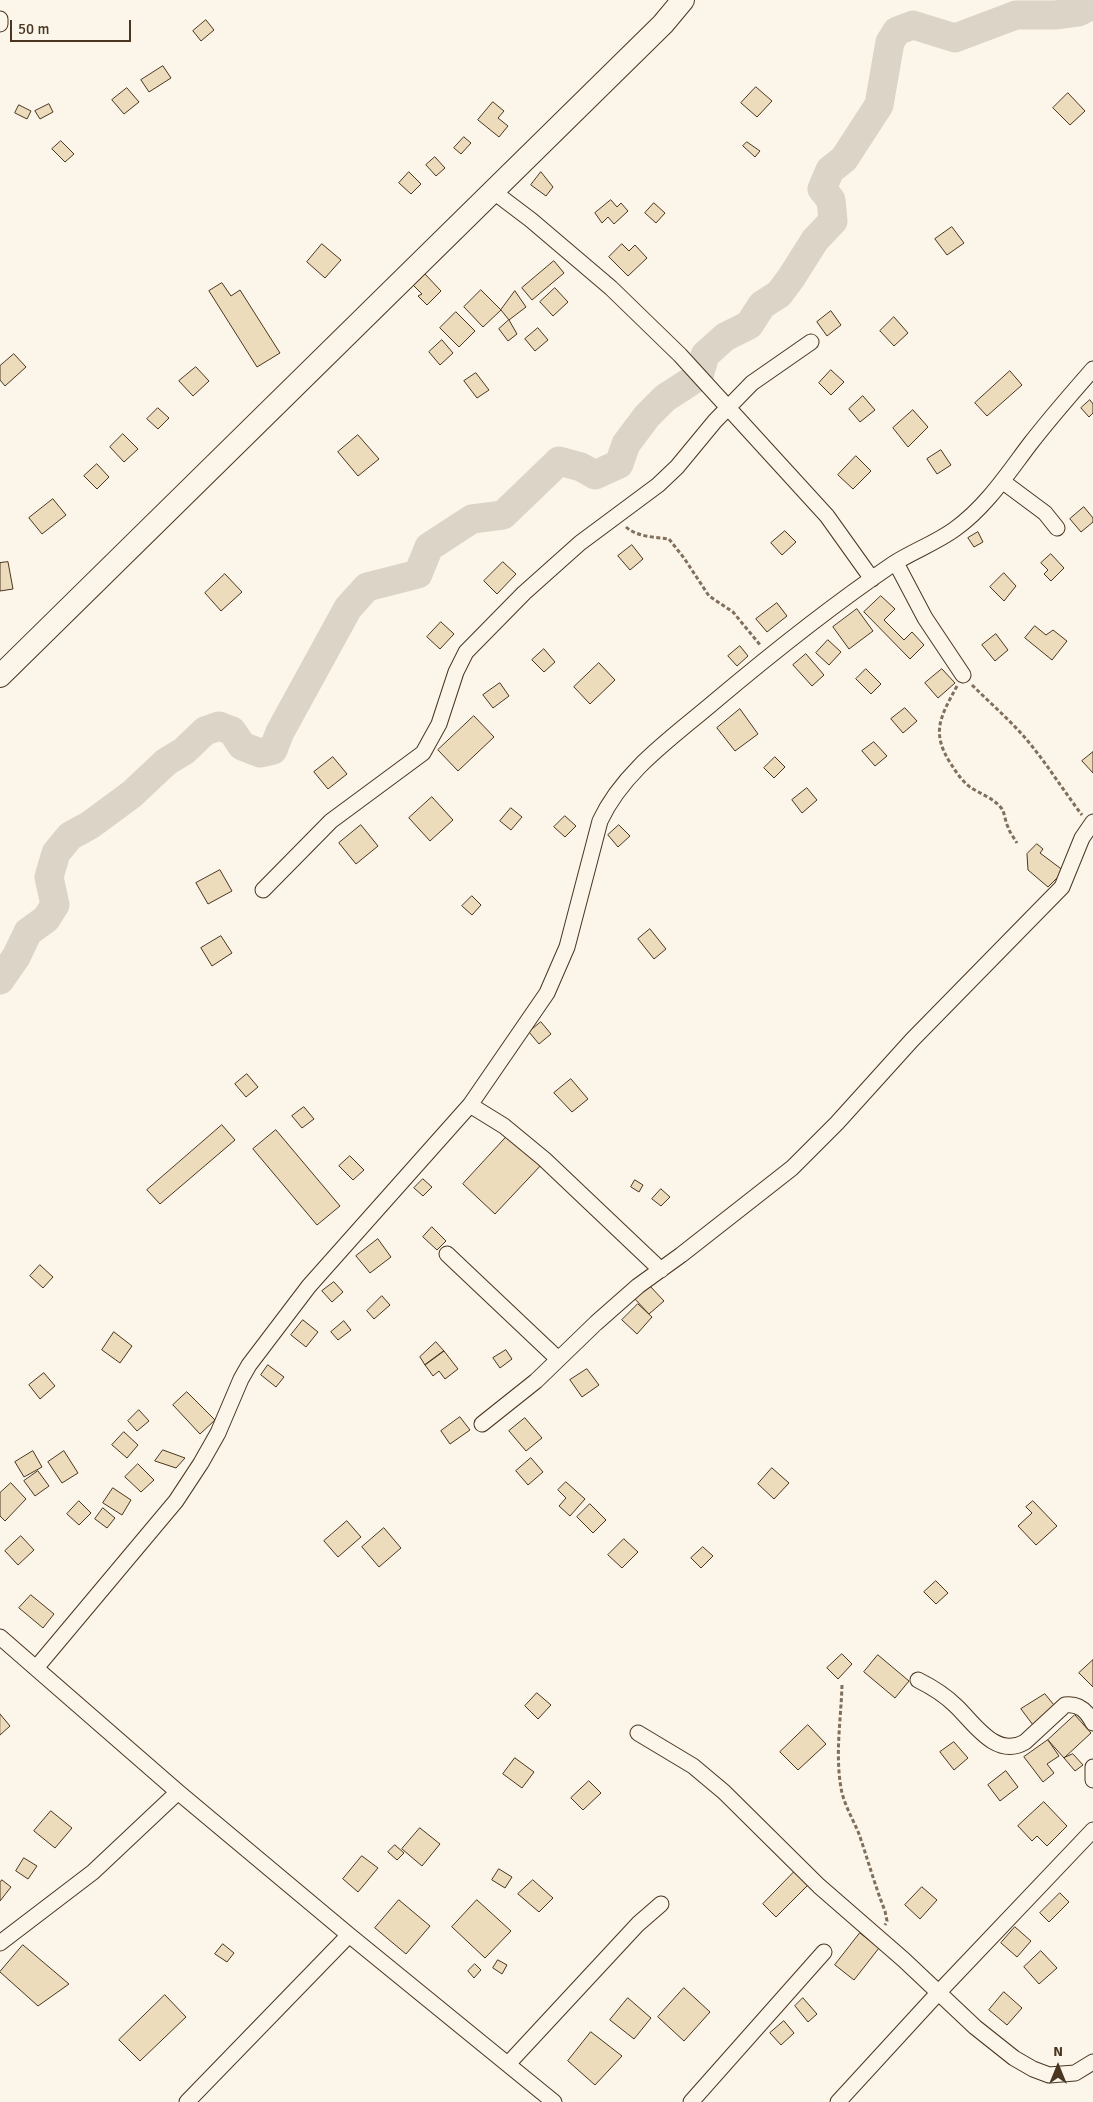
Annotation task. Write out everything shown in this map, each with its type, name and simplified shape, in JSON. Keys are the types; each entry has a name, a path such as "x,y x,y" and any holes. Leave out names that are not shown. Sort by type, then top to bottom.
{"main road":[{"path":"0,676 494,192 663,24 683,0"}],"street":[{"path":"0,19 0,24"},
{"path":"494,192 531,220 611,288 680,355 827,516 872,579"},
{"path":"263,890 331,822 424,753 439,724 456,672 466,652 524,593 580,543 658,485 676,467 728,406 752,383 810,342"},
{"path":"36,1668 176,1501 202,1463 218,1433 241,1379 309,1286 470,1105 547,994 567,947 600,821 608,804 628,779 666,742 769,656 872,579 955,529 974,513 1093,369"},
{"path":"1002,481 1045,513 1057,528"},
{"path":"896,563 925,618 963,675"},
{"path":"482,1424 536,1381 638,1286 792,1168 837,1123 918,1033 1062,887 1090,833"},
{"path":"470,1105 504,1126 544,1159 661,1270"},
{"path":"447,1254 558,1359"},
{"path":"0,1637 178,1792 349,1935 554,2102"},
{"path":"918,1680 936,1689 986,1737 996,1743 1007,1746 1020,1745 1025,1742 1065,1705 1074,1704 1080,1707 1093,1723"},
{"path":"638,1733 693,1766 724,1792 819,1886 879,1937 975,2027 1014,2058 1033,2069 1049,2074 1075,2074 1093,2062"},
{"path":"1093,1767 1093,1780"},
{"path":"0,1943 93,1872 178,1792"},
{"path":"838,2102 939,1992 1093,1830"},
{"path":"508,2064 638,1924 661,1904"},
{"path":"187,2102 349,1935"},
{"path":"691,2102 824,1952"}],"path":[{"path":"614,517 631,531 652,537 669,539 709,596 733,612 769,656"},
{"path":"1017,843 1008,827 1002,809 985,794 971,788 964,782 941,746 938,733 940,720 963,675 1026,738 1052,772 1090,833"},
{"path":"842,1685 837,1747 841,1788 844,1802 861,1840 885,1910 887,1921 879,1937"}],"building":[{"path":"206,20 214,30 201,41 193,31"},
{"path":"163,66 171,78 149,92 141,80"},
{"path":"756,87 772,101 757,117 741,103"},
{"path":"127,88 139,102 124,114 112,100"},
{"path":"1068,93 1085,111 1070,125 1053,108"},
{"path":"493,102 504,111 498,118 508,126 499,137 478,120"},
{"path":"49,104 53,112 40,119 35,111"},
{"path":"19,105 31,111 27,119 15,113"},
{"path":"464,137 471,143 461,154 454,148"},
{"path":"61,141 74,154 65,162 52,149"},
{"path":"747,142 760,151 755,157 743,146"},
{"path":"435,157 445,168 436,176 426,165"},
{"path":"409,172 421,184 411,194 399,183"},
{"path":"541,172 553,187 546,196 531,185"},
{"path":"611,200 617,207 621,203 628,211 614,224 608,217 602,223 595,213"},
{"path":"654,203 665,213 656,223 645,213"},
{"path":"952,227 964,243 947,255 935,239"},
{"path":"322,244 341,260 325,278 307,262"},
{"path":"622,244 629,251 635,245 647,258 628,276 609,257"},
{"path":"554,261 564,273 532,300 522,288"},
{"path":"425,274 441,291 427,305 418,296 422,294 413,285"},
{"path":"222,283 231,296 240,290 280,353 257,367 209,291"},
{"path":"555,288 568,302 553,316 540,302"},
{"path":"481,290 501,310 483,327 464,307"},
{"path":"515,291 526,307 509,320 501,310"},
{"path":"831,311 841,325 827,336 817,322"},
{"path":"456,312 475,331 459,347 440,328"},
{"path":"894,317 908,333 894,346 880,331"},
{"path":"509,320 517,334 508,341 499,329"},
{"path":"538,328 548,340 535,351 525,339"},
{"path":"442,340 453,353 440,365 429,352"},
{"path":"14,354 26,367 5,386 0,380 0,366"},
{"path":"196,367 209,381 193,396 179,381"},
{"path":"831,370 844,382 831,395 819,383"},
{"path":"1010,371 1022,385 987,416 975,403"},
{"path":"476,373 489,390 477,398 464,381"},
{"path":"863,396 875,410 860,422 849,409"},
{"path":"1090,400 1093,404 1093,413 1089,417 1081,408"},
{"path":"158,408 169,418 158,429 147,419"},
{"path":"913,410 928,427 908,447 893,428"},
{"path":"123,434 138,449 124,462 110,447"},
{"path":"358,435 379,459 358,476 338,452"},
{"path":"941,450 951,465 937,474 927,459"},
{"path":"856,456 871,471 853,489 838,475"},
{"path":"97,464 109,477 97,489 84,476"},
{"path":"53,499 66,515 42,534 29,518"},
{"path":"1084,507 1093,518 1093,522 1081,532 1070,519"},
{"path":"785,531 796,542 782,555 771,543"},
{"path":"978,532 983,542 974,547 968,538"},
{"path":"632,545 643,559 630,570 618,556"},
{"path":"1051,554 1064,568 1051,581 1044,574 1048,570 1041,563"},
{"path":"8,562 13,589 0,591 0,563"},
{"path":"503,562 516,574 497,594 484,581"},
{"path":"1004,573 1016,586 1004,601 990,587"},
{"path":"225,574 242,592 221,611 205,593"},
{"path":"881,596 895,609 884,620 904,640 912,632 924,645 910,659 864,612"},
{"path":"777,603 787,616 767,632 756,619"},
{"path":"857,609 873,631 849,649 833,627"},
{"path":"441,622 454,634 440,649 427,637"},
{"path":"1035,626 1046,635 1053,630 1067,641 1052,660 1025,638"},
{"path":"996,634 1008,650 995,661 982,645"},
{"path":"828,640 841,652 829,665 816,653"},
{"path":"740,646 748,656 737,666 728,656"},
{"path":"544,649 555,662 544,672 532,660"},
{"path":"806,654 824,675 812,686 793,665"},
{"path":"599,663 615,680 590,704 574,687"},
{"path":"866,669 881,684 871,694 856,679"},
{"path":"942,669 955,683 938,698 925,683"},
{"path":"500,683 509,696 493,708 483,695"},
{"path":"905,708 917,721 903,733 891,719"},
{"path":"740,709 758,734 735,751 717,728"},
{"path":"474,716 494,737 458,771 438,750"},
{"path":"874,742 887,756 875,766 862,751"},
{"path":"1093,752 1093,773 1082,761"},
{"path":"333,757 347,774 328,789 314,772"},
{"path":"775,757 785,767 774,778 764,768"},
{"path":"807,788 817,800 802,813 792,800"},
{"path":"432,797 453,820 430,841 409,818"},
{"path":"511,808 522,817 511,830 500,821"},
{"path":"565,816 576,826 565,837 554,827"},
{"path":"361,825 378,846 356,864 339,843"},
{"path":"619,825 630,836 618,847 608,835"},
{"path":"1037,844 1043,849 1040,853 1064,871 1048,887 1028,870 1027,854"},
{"path":"220,870 232,891 208,904 196,883"},
{"path":"472,896 481,905 472,915 462,906"},
{"path":"650,929 666,949 654,959 638,939"},
{"path":"221,936 232,953 212,966 201,948"},
{"path":"541,1022 551,1034 539,1044 529,1032"},
{"path":"247,1074 258,1087 246,1097 235,1084"},
{"path":"571,1079 588,1099 572,1112 554,1093"},
{"path":"304,1107 314,1119 302,1128 292,1116"},
{"path":"222,1125 235,1140 160,1204 147,1190"},
{"path":"276,1130 340,1206 317,1225 253,1149"},
{"path":"510,1133 543,1163 495,1214 463,1184"},
{"path":"350,1156 364,1170 353,1180 339,1166"},
{"path":"423,1179 432,1187 423,1196 414,1188"},
{"path":"635,1180 643,1185 639,1192 631,1187"},
{"path":"661,1189 670,1197 661,1206 652,1199"},
{"path":"432,1227 446,1241 437,1250 423,1237"},
{"path":"378,1239 391,1257 370,1273 356,1256"},
{"path":"40,1265 53,1277 43,1288 30,1276"},
{"path":"334,1282 343,1292 332,1302 322,1291"},
{"path":"649,1285 664,1301 649,1314 634,1298"},
{"path":"382,1296 390,1305 374,1319 367,1311"},
{"path":"638,1304 652,1317 637,1334 622,1320"},
{"path":"303,1320 318,1332 306,1347 291,1335"},
{"path":"344,1321 351,1330 338,1340 331,1332"},
{"path":"114,1332 132,1346 120,1363 102,1350"},
{"path":"436,1342 444,1351 425,1365 420,1357"},
{"path":"506,1350 512,1359 500,1368 493,1358"},
{"path":"444,1351 458,1369 445,1379 439,1371 433,1376 425,1365"},
{"path":"268,1365 284,1377 276,1387 261,1375"},
{"path":"587,1369 599,1385 582,1397 570,1380"},
{"path":"44,1373 55,1386 40,1399 29,1385"},
{"path":"187,1392 215,1420 200,1434 173,1405"},
{"path":"139,1410 149,1421 137,1431 128,1421"},
{"path":"460,1417 470,1430 450,1444 441,1431"},
{"path":"525,1418 542,1438 526,1451 509,1431"},
{"path":"124,1432 138,1445 127,1458 112,1445"},
{"path":"163,1450 185,1458 176,1468 155,1461"},
{"path":"33,1451 42,1467 24,1477 15,1462"},
{"path":"64,1451 78,1473 62,1483 48,1462"},
{"path":"531,1458 543,1472 528,1485 516,1471"},
{"path":"138,1464 154,1480 141,1492 125,1477"},
{"path":"772,1468 789,1483 774,1499 758,1484"},
{"path":"38,1471 49,1486 35,1496 24,1481"},
{"path":"566,1482 585,1499 570,1516 559,1506 566,1498 558,1490"},
{"path":"11,1483 26,1499 5,1521 0,1516 0,1493"},
{"path":"113,1488 131,1500 122,1515 103,1503"},
{"path":"79,1501 91,1513 79,1525 67,1514"},
{"path":"1033,1501 1057,1526 1036,1545 1018,1526 1032,1513 1026,1507"},
{"path":"590,1504 606,1520 593,1533 577,1517"},
{"path":"103,1508 115,1518 107,1528 95,1519"},
{"path":"347,1521 361,1537 338,1557 324,1541"},
{"path":"384,1528 401,1548 379,1567 362,1547"},
{"path":"21,1536 34,1550 18,1565 5,1551"},
{"path":"624,1539 638,1552 622,1568 608,1555"},
{"path":"703,1547 713,1556 701,1568 691,1558"},
{"path":"936,1581 948,1593 936,1604 924,1592"},
{"path":"31,1595 54,1614 43,1628 19,1608"},
{"path":"842,1654 852,1664 838,1679 827,1668"},
{"path":"878,1655 909,1681 895,1698 864,1672"},
{"path":"1093,1660 1093,1687 1079,1673"},
{"path":"537,1693 551,1705 538,1719 525,1706"},
{"path":"1045,1694 1054,1705 1033,1725 1021,1709"},
{"path":"0,1714 10,1726 0,1735"},
{"path":"1075,1715 1091,1733 1064,1758 1048,1740"},
{"path":"808,1725 826,1744 798,1770 780,1752"},
{"path":"1048,1740 1059,1756 1047,1764 1054,1773 1043,1782 1024,1757"},
{"path":"954,1742 968,1758 954,1770 940,1752"},
{"path":"1073,1754 1083,1765 1075,1771 1064,1758"},
{"path":"515,1758 534,1772 522,1788 503,1774"},
{"path":"1006,1771 1018,1787 1000,1801 988,1785"},
{"path":"589,1781 601,1793 583,1810 571,1798"},
{"path":"1044,1802 1067,1826 1047,1846 1037,1836 1032,1841 1018,1826"},
{"path":"51,1811 72,1828 55,1848 34,1831"},
{"path":"420,1828 440,1844 422,1866 402,1849"},
{"path":"395,1845 404,1853 397,1860 388,1852"},
{"path":"362,1856 378,1868 358,1892 343,1879"},
{"path":"24,1858 37,1866 28,1879 16,1871"},
{"path":"499,1869 512,1877 505,1888 492,1880"},
{"path":"797,1869 811,1882 776,1917 763,1904"},
{"path":"2,1880 11,1887 0,1901 0,1883"},
{"path":"533,1880 553,1898 539,1912 518,1894"},
{"path":"922,1887 937,1900 920,1919 905,1905"},
{"path":"1060,1893 1069,1902 1049,1922 1040,1913"},
{"path":"399,1900 430,1926 406,1954 375,1928"},
{"path":"477,1900 511,1931 485,1958 452,1927"},
{"path":"1015,1927 1031,1941 1017,1957 1001,1943"},
{"path":"860,1933 879,1948 854,1980 835,1965"},
{"path":"223,1944 234,1953 227,1962 215,1954"},
{"path":"23,1945 69,1984 38,2006 0,1972"},
{"path":"1041,1951 1057,1968 1039,1984 1024,1967"},
{"path":"498,1960 507,1965 502,1974 493,1968"},
{"path":"475,1964 481,1970 474,1978 468,1971"},
{"path":"684,1988 710,2012 684,2041 658,2017"},
{"path":"1004,1992 1022,2008 1007,2025 989,2010"},
{"path":"165,1995 186,2017 140,2061 119,2040"},
{"path":"628,1998 651,2018 634,2039 610,2020"},
{"path":"803,1998 817,2014 808,2022 795,2006"},
{"path":"784,2021 794,2033 781,2045 770,2033"},
{"path":"591,2032 622,2056 595,2085 568,2061"}],"waterway":[{"path":"0,980 16,957 28,932 46,919 55,905 49,877 56,853 70,836 90,825 132,794 166,762 184,751 205,731 219,726 232,731 242,746 260,753 273,750 280,732 348,608 367,587 418,574 429,547 472,519 503,515 559,461 581,467 595,475 619,464 626,444 647,416 665,398 699,376 705,355 725,337 749,325 762,305 779,294 815,240 833,221 831,200 822,189 830,170 844,159 879,105 890,42 897,31 913,25 955,38 1016,15 1055,15 1078,12 1093,5"}]}
